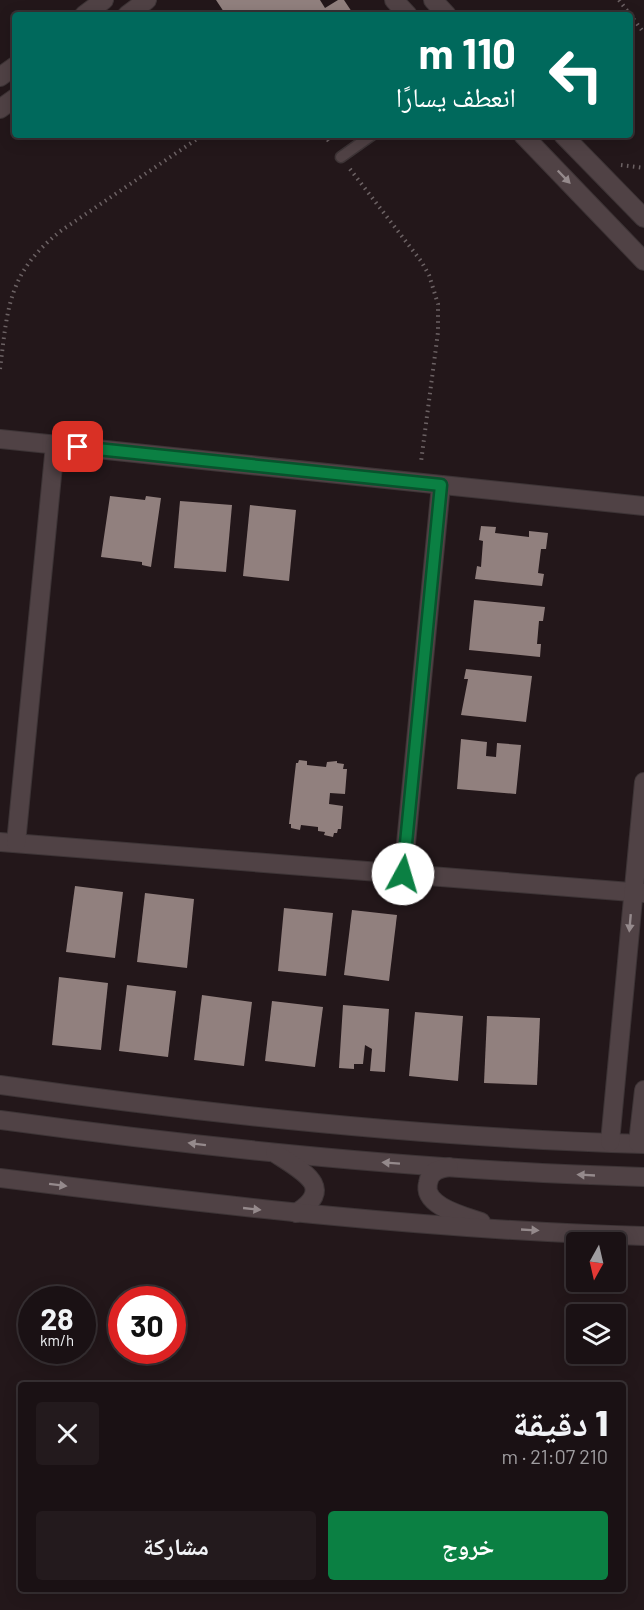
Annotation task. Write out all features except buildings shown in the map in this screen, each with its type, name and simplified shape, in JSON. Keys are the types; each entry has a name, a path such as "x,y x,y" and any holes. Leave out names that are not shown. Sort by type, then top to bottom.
{"street":[{"path":"88,12 104,0"},
{"path":"394,0 405,12"},
{"path":"433,0 444,12"},
{"path":"526,138 644,261"},
{"path":"566,138 644,218"},
{"path":"0,439 644,506"},
{"path":"55,445 8,843 639,893"},
{"path":"403,874 441,485"},
{"path":"610,1142 639,893 644,782"},
{"path":"0,1085 296,1121 508,1137 641,1144 644,1090"},
{"path":"0,1120 274,1153 451,1167 644,1177"},
{"path":"274,1153 310,1177 313,1182 314,1199 296,1213"},
{"path":"451,1167 431,1174 427,1187 432,1200 443,1207 495,1228"},
{"path":"0,1178 194,1203 296,1213 495,1228 644,1236"}],"lane":[{"path":"341,157 368,138"}],"path":[{"path":"619,0 628,12"},
{"path":"633,18 644,33"},
{"path":"0,369 8,305 20,275 31,258 62,230 199,138"},
{"path":"326,138 422,261 435,291 439,318 438,332 418,482"}],"route":[{"path":"78,447 441,485 403,874"}]}
